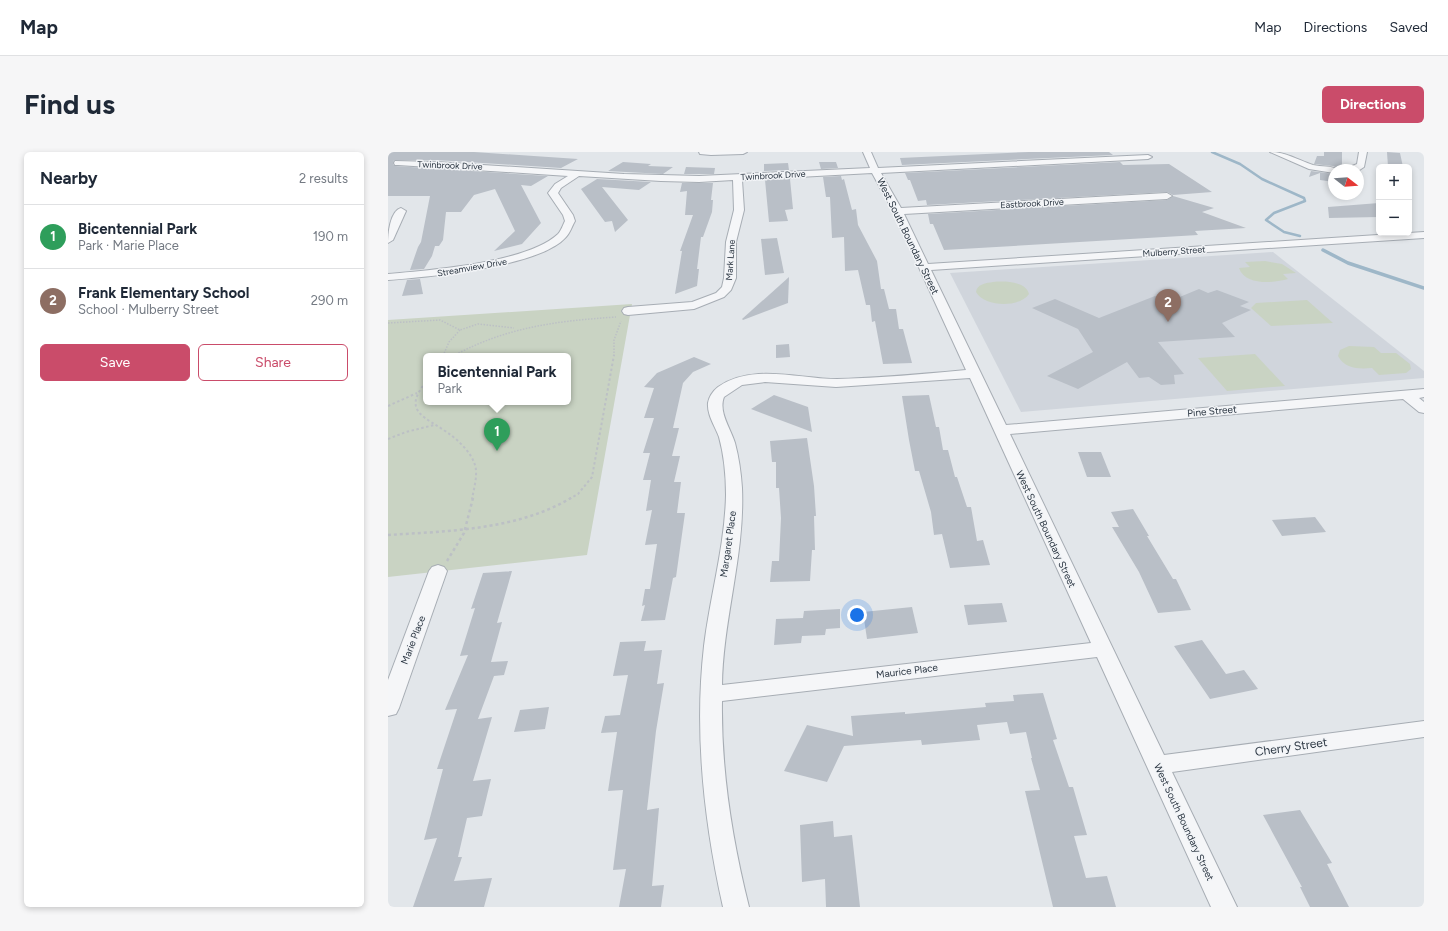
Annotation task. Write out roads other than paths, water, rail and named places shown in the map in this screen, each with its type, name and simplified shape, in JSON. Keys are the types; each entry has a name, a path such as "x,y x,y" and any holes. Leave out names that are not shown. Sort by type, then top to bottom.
{"street":[{"path":"703,152 711,154 743,152"},
{"name":"West South Boundary Street","path":"867,152 875,170 898,211 973,374 1224,907"},
{"path":"1274,152 1312,167 1328,169"},
{"path":"1360,164 1363,152"},
{"name":"Twinbrook Drive","path":"398,163 679,178 737,177 1148,157"},
{"name":"Streamview Drive","path":"388,277 488,266 520,257 552,243 565,232 570,222 570,218 555,199 553,193 558,186 578,173"},
{"name":"Mark Lane","path":"628,311 694,305 720,295 727,288 730,278 731,242 739,210 737,177"},
{"name":"Eastbrook Drive","path":"898,211 1166,196"},
{"path":"388,240 401,211"},
{"name":"Mulberry Street","path":"924,267 1424,235"},
{"name":"Margaret Place","path":"736,907 730,885 717,808 712,740 714,648 733,522 734,493 726,438 715,410 715,400 718,394 734,384 754,379 777,378 836,383 973,374"},
{"name":"Pine Street","path":"1000,430 1424,393"},
{"path":"1407,394 1424,409"},
{"name":"Marie Place","path":"388,708 438,571"},
{"name":"Maurice Place","path":"712,694 1103,649"},
{"name":"Cherry Street","path":"1158,765 1424,729"}],"waterway":[{"path":"1212,152 1240,164 1262,179 1304,198 1305,201 1274,213 1266,220 1284,232 1300,236"},
{"path":"1323,250 1348,263 1424,288"}],"place":[{"name":"Frank Elementary School","path":"1168,322"},
{"name":"Bicentennial Park","path":"497,451"}]}
